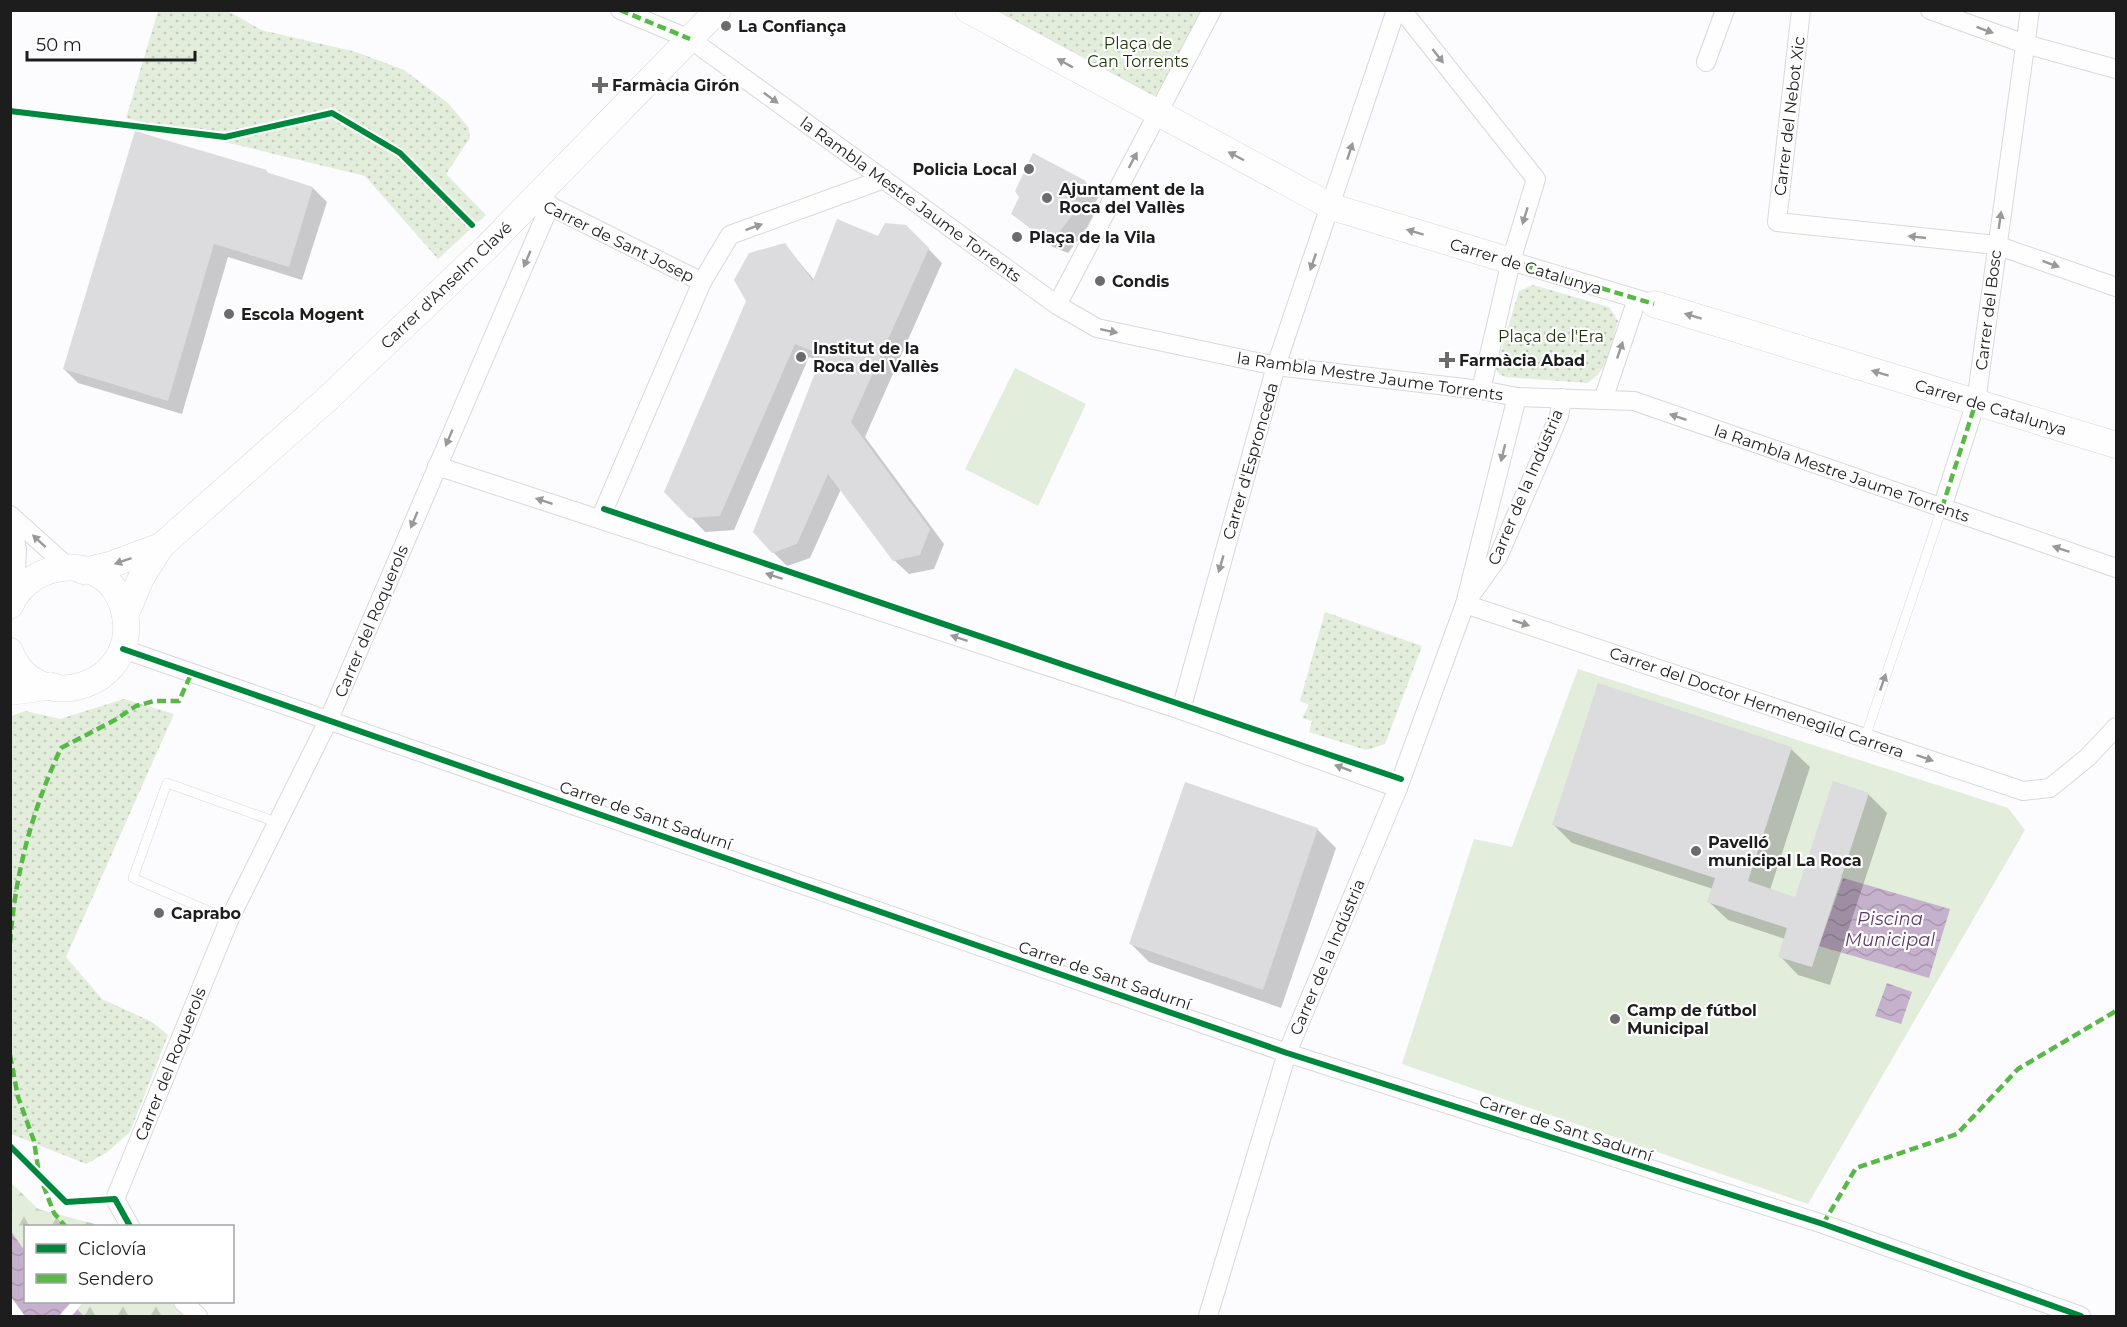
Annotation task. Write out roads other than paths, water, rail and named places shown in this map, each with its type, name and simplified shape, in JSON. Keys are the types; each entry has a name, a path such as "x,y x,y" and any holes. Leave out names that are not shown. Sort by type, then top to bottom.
{"street":[{"name":"la Rambla Mestre Jaume Torrents","path":"620,10 690,39 1057,305 1097,328 1276,366 1481,390 1517,397 1634,402 2116,568"},
{"name":"Carrer d'Anselm Clavé","path":"160,546 325,401 486,248 542,202 718,10"},
{"name":"Carrer de Catalunya","path":"968,10 1332,207 2116,445"},
{"path":"1057,305 1212,10"},
{"name":"Carrer d'Espronceda","path":"1181,710 1276,366 1332,207 1396,10"},
{"path":"1401,10 1536,179 1511,261 1481,390"},
{"path":"1706,62 1725,10"},
{"name":"Carrer del Nebot Xic","path":"1801,10 1777,222 1996,245"},
{"path":"1930,10 2025,44 2116,69"},
{"name":"Carrer del Bosc","path":"1942,508 1976,402 2030,10"},
{"name":"Carrer de Sant Josep","path":"542,202 702,282 730,235 884,179"},
{"name":"Carrer del Roquerols","path":"129,1225 115,1199 229,920 279,823 328,719 437,466 542,202"},
{"path":"1996,245 2116,287"},
{"path":"600,519 702,282"},
{"path":"1604,400 1646,302"},
{"name":"Carrer de la Indústria","path":"1208,1317 1287,1053 1398,788 1465,604 1517,397"},
{"name":"Carrer de la Indústria","path":"1465,604 1498,557 1559,416 1562,398"},
{"path":"437,466 1181,710 1398,788"},
{"path":"10,516 75,569 94,574 114,591 125,616 126,639 111,669 100,679 85,686 70,689 52,686 30,677 20,668 10,651"},
{"path":"10,516 17,549 13,600"},
{"path":"13,600 28,581 42,572 110,565 160,546"},
{"path":"125,616 141,578 160,546"},
{"name":"Carrer del Doctor Hermenegild Carrera","path":"1465,604 2023,791 2050,788 2088,757 2116,727"},
{"name":"Carrer de Sant Sadurní","path":"123,649 1287,1053 1823,1224 2081,1317"},
{"path":"10,692 52,686"},
{"path":"184,1303 198,1317"}],"lane":[{"name":"Carrer del Bosc","path":"1864,738 1942,508"},
{"path":"229,920 133,879 167,783 279,823"},
{"path":"65,1317 77,1303"}],"water":[{"name":"Piscina Municipal","path":"1843,878 1950,909 1929,978 1819,946"},
{"path":"1887,983 1912,992 1901,1024 1875,1016"},
{"path":"11,1231 24,1250 24,1303 71,1303 84,1316 25,1316 11,1297"}],"place":[{"name":"La Confiança","path":"726,26"},
{"name":"Farmàcia Girón","path":"600,85"},
{"name":"Policia Local","path":"1029,169"},
{"name":"Ajuntament de la Roca del Vallès","path":"1047,198"},
{"name":"Plaça de la Vila","path":"1017,237"},
{"name":"Condis","path":"1100,281"},
{"name":"Escola Mogent","path":"229,314"},
{"name":"Institut de la Roca del Vallès","path":"801,357"},
{"name":"Farmàcia Abad","path":"1447,360"},
{"name":"Pavelló municipal La Roca","path":"1696,851"},
{"name":"Caprabo","path":"159,913"},
{"name":"Camp de fútbol Municipal","path":"1615,1019"}],"park label":[{"name":"Plaça de Can Torrents","path":"1138,52"},
{"name":"Plaça de l'Era","path":"1551,336"}]}
